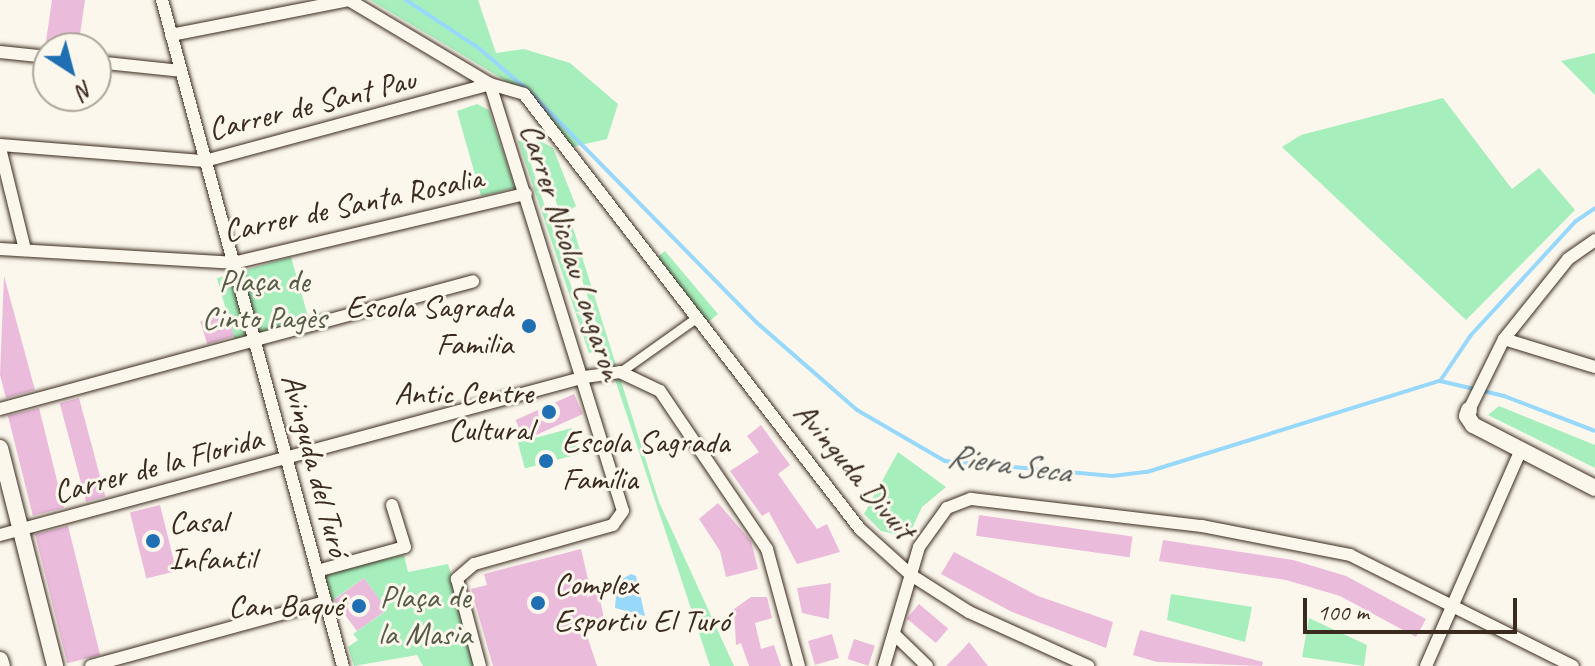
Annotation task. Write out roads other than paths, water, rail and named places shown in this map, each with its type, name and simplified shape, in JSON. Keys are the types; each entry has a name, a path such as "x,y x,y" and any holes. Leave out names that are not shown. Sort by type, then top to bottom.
{"main road":[{"path":"1469,410 1473,425 1520,452 1595,488"},
{"path":"0,448 55,666"},
{"path":"0,660 2,666"}],"street":[{"name":"Avinguda del Turó","path":"162,0 343,666"},
{"path":"171,35 349,0 490,84"},
{"path":"0,52 32,55"},
{"path":"112,64 181,71"},
{"name":"Avinguda Divuit","path":"490,84 524,94 860,529 911,575 969,612 1088,666"},
{"name":"Carrer de Sant Pau","path":"0,146 205,161 490,84"},
{"name":"Carrer Nicolau Longaron","path":"480,666 457,579 474,564 613,525 623,511 585,377 490,84"},
{"path":"0,146 25,250"},
{"name":"Carrer de Santa Rosalia","path":"0,249 233,263 526,194"},
{"path":"1469,410 1504,339 1568,259 1595,240"},
{"path":"0,409 255,343 473,281"},
{"path":"696,318 620,372 660,391 767,549 799,666"},
{"path":"1504,339 1595,367"},
{"name":"Carrer de la Florida","path":"0,535 585,377 620,372"},
{"path":"1426,666 1520,452"},
{"path":"884,666 919,547 947,508 971,499 1014,501 1202,526 1350,555 1573,666"},
{"path":"317,571 405,547 392,505"},
{"path":"91,666 325,602"},
{"path":"894,634 927,666"}],"water":[{"path":"631,574 636,576 645,616 615,608 617,582"}],"waterway":[{"name":"Riera Seca","path":"406,0 480,49 531,93 756,322 857,410 945,461 1112,476 1147,472 1440,381 1471,335 1576,221 1595,208"},
{"path":"1440,381 1504,396 1595,431"}],"place":[{"name":"Escola Sagrada Familia","path":"529,326"},
{"name":"Antic Centre Cultural","path":"549,412"},
{"name":"Escola Sagrada Família","path":"546,461"},
{"name":"Casal Infantil","path":"153,541"},
{"name":"Complex Esportiu El Turó","path":"538,603"},
{"name":"Can Baqué","path":"359,606"}],"park label":[{"name":"Plaça de Cinto Pagès","path":"264,300"},
{"name":"Plaça de la Masia","path":"425,616"}]}
